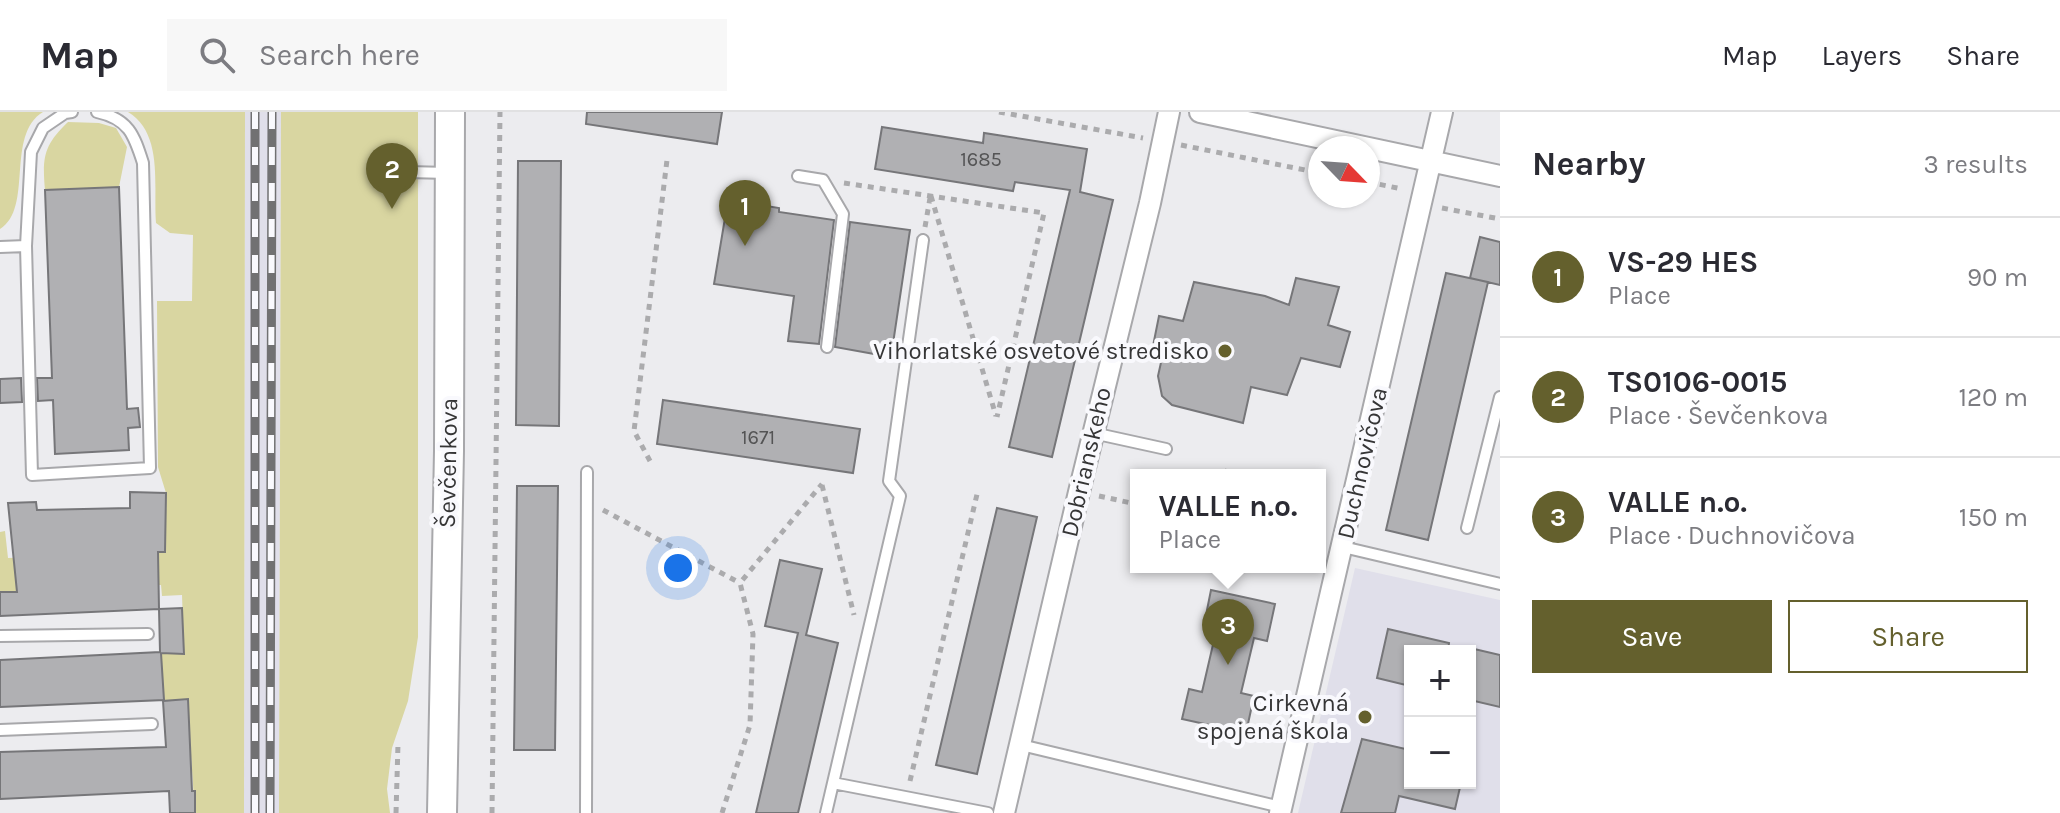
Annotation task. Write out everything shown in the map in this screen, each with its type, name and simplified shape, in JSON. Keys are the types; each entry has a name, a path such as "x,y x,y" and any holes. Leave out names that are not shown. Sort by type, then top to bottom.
{"main road":[{"name":"Ševčenkova","path":"442,813 449,451 450,112"}],"street":[{"name":"Dobrianskeho","path":"1004,813 1169,112"},
{"path":"1200,112 1500,176"},
{"name":"Duchnovičova","path":"1281,810 1442,112"}],"lane":[{"path":"72,112 65,113 43,128 31,152 26,246 32,475 150,468 143,163 134,133 113,116 97,112"},
{"path":"407,172 450,173"},
{"path":"798,176 823,180 843,214 827,347"},
{"path":"826,813 900,496 889,481 923,240"},
{"path":"0,247 26,246"},
{"path":"1467,528 1500,397"},
{"path":"1093,433 1166,449"},
{"path":"586,813 587,472"},
{"path":"1343,547 1500,584"},
{"path":"0,636 148,634"},
{"path":"0,730 152,724"},
{"path":"1021,745 1281,810"},
{"path":"833,783 988,813"}],"path":[{"path":"492,813 500,112"},
{"path":"999,112 1308,171"},
{"path":"650,461 634,431 667,160"},
{"path":"823,180 931,196 1044,213 997,417 931,196"},
{"path":"1380,185 1414,192"},
{"path":"923,240 931,196"},
{"path":"1437,207 1500,219"},
{"path":"740,583 822,484 863,652"},
{"path":"906,797 978,490"},
{"path":"1079,492 1130,503"},
{"path":"587,502 740,583 753,634 750,725 722,813"},
{"path":"396,813 398,744"}],"shaded area":[{"path":"0,112 43,112 32,123 25,137 16,205 10,219 0,229"},
{"path":"128,112 245,112 244,813 195,813 187,699 164,701 161,653 184,654 182,595 162,596 161,585 0,592 0,532 5,531 8,558 165,552 166,493 158,467 157,301 192,301 193,235 170,233 156,223 152,147 147,133"},
{"path":"245,112 281,112 279,813 244,813"},
{"path":"281,112 418,112 418,637 408,701 392,748 387,789 390,813 279,813"},
{"path":"68,122 99,123 116,128 127,147 119,187 45,190 46,152"},
{"name":"Cirkevná spojená škola","path":"1355,568 1500,600 1500,813 1298,813"}],"building":[{"path":"587,112 722,112 717,144 586,124"},
{"path":"882,127 983,143 984,133 1087,149 1080,192 1113,200 1052,457 1009,447 1070,190 1015,182 1013,191 875,169"},
{"path":"518,161 561,161 559,426 516,425"},
{"path":"119,187 127,409 138,408 140,427 128,428 129,450 55,454 53,400 38,401 37,378 52,378 45,190"},
{"path":"728,200 834,220 819,344 788,341 794,296 714,284"},
{"path":"850,222 910,230 891,357 835,347"},
{"path":"1480,237 1500,242 1500,285 1470,278"},
{"path":"1446,273 1488,282 1428,540 1386,530"},
{"name":"Vihorlatské osvetové stredisko","path":"1296,278 1339,287 1328,325 1350,332 1340,367 1301,358 1287,395 1251,387 1243,423 1172,405 1162,396 1158,376 1164,349 1153,346 1159,316 1183,321 1194,282 1265,296 1289,305"},
{"path":"21,378 22,402 0,403 0,379"},
{"path":"663,400 860,429 853,473 657,444"},
{"path":"517,486 558,486 555,750 514,750"},
{"path":"130,492 166,493 165,552 158,552 159,609 0,616 0,592 17,592 8,503 36,502 37,510 130,508"},
{"path":"997,508 1037,517 977,774 936,765"},
{"path":"780,560 822,569 806,635 838,643 798,813 756,813 798,633 765,626"},
{"path":"1211,590 1275,604 1267,641 1254,638 1241,693 1254,696 1246,733 1182,719 1189,689 1202,692 1218,623 1205,620"},
{"path":"182,608 184,654 161,653 164,700 0,707 0,660 160,652 159,609"},
{"path":"1388,629 1449,643 1404,645 1404,685 1377,678"},
{"path":"1476,649 1500,655 1500,707 1476,701"},
{"path":"188,699 195,813 170,813 169,791 0,799 0,752 166,747 163,701"},
{"name":"Cirkevná spojená škola","path":"1362,739 1404,749 1404,789 1460,789 1455,809 1399,796 1395,813 1341,813"}],"railway":[{"path":"255,112 255,813"},
{"path":"270,813 272,112"}],"place":[{"name":"TS0106-0015","path":"392,209"},
{"name":"VS-29 HES","path":"745,246"},
{"name":"Vihorlatské osvetové stredisko","path":"1225,351"},
{"name":"VALLE n.o.","path":"1228,665"},
{"name":"Cirkevná spojená škola","path":"1365,717"}]}
